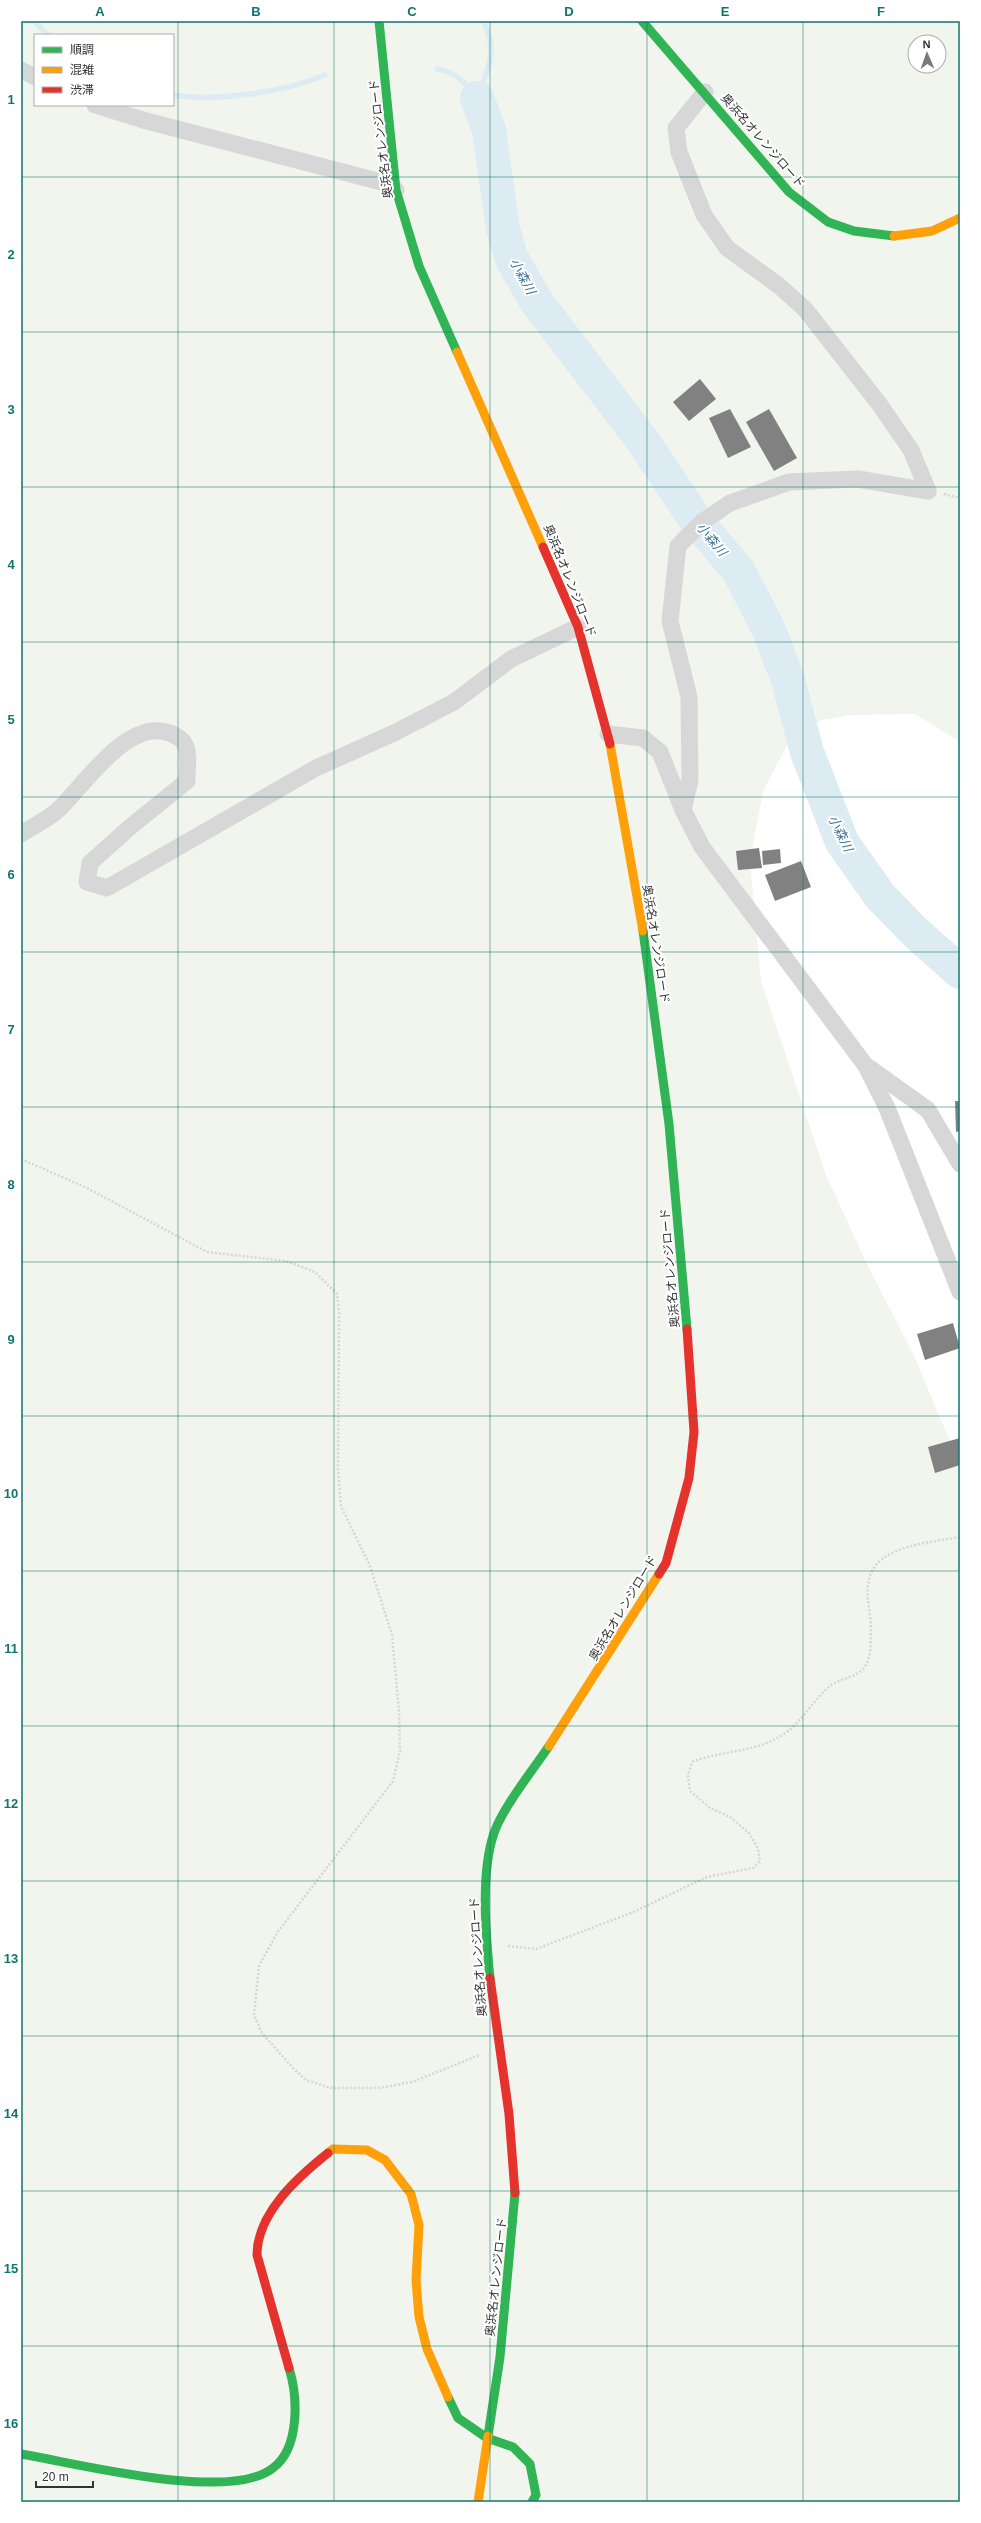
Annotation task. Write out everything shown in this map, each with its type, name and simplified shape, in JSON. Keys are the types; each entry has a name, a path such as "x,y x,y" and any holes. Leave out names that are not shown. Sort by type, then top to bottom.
{"street":[{"name":"奥浜名オレンジロード","path":"379,21 396,190 419,266 578,627 608,734 646,947 669,1124 684,1276 694,1432 689,1478 666,1563 575,1708 516,1794 494,1833 485,1884 487,1944 499,2047 509,2114 516,2199 500,2357 478,2502"},
{"name":"奥浜名オレンジロード","path":"642,21 705,92 789,192 828,222 854,231 890,237 932,231 960,218"},
{"path":"21,70 34,76"},
{"path":"683,810 690,780 689,697 670,621 678,546 702,522 730,503 789,482 858,479 928,491 911,450 885,412 805,310 778,285 727,248 704,215 679,152 676,128 705,92"},
{"path":"97,106 143,120 385,183 396,190"},
{"path":"21,834 58,810 113,752 134,736 159,730 184,740 187,747 187,781 129,828 90,863 87,882 107,888 316,768 394,733 454,702 511,659 578,627"},
{"path":"608,734 643,738 660,752 683,810 702,847 866,1066 887,1108 960,1292"},
{"path":"866,1066 928,1110 960,1164"},
{"path":"21,2454 58,2458 190,2482 247,2480 273,2469 286,2452 293,2427 293,2386 257,2255 257,2244 262,2225 268,2214 309,2168 333,2149 367,2150 385,2160 411,2194 420,2225 416,2280 419,2317 428,2349 458,2418 487,2438 513,2447 530,2464 534,2478 536,2495 532,2502"}],"path":[{"path":"21,1159 87,1188 207,1252 286,1262 315,1272 336,1294 340,1312 338,1469 341,1506 370,1566 392,1635 399,1711 400,1751 393,1781 277,1933 259,1966 254,2015 262,2033 293,2068 306,2080 331,2088 379,2088 412,2082 443,2072 499,2047"},
{"path":"487,1944 536,1949 631,1914 707,1877 753,1868 760,1861 758,1848 749,1833 730,1817 710,1808 690,1791 688,1776 692,1762 710,1755 753,1748 784,1734 831,1685 859,1673 866,1664 870,1649 871,1622 867,1605 870,1575 883,1558 894,1551 960,1537"}],"shaded area":[{"path":"21,21 960,21 960,742 915,714 852,715 822,720 790,740 763,791 750,861 761,981 826,1175 865,1260 914,1356 960,1465 960,2502 21,2502"}],"building":[{"path":"700,379 716,399 689,421 673,402"},
{"path":"730,409 751,447 728,458 709,418"},
{"path":"769,409 797,458 774,471 746,422"},
{"path":"759,848 762,868 738,870 736,851"},
{"path":"780,849 781,863 763,865 762,851"},
{"path":"801,861 811,887 775,901 765,875"},
{"path":"955,1101 960,1101 960,1131 956,1132"},
{"path":"953,1323 960,1348 925,1360 917,1334"},
{"path":"960,1438 960,1465 935,1473 928,1447"}],"waterway":[{"path":"34,21 47,34"},
{"path":"477,98 488,69 491,50 488,31 483,21"},
{"path":"437,69 444,70 460,79 477,98"},
{"path":"174,95 210,97 250,94 290,86 325,75"},
{"name":"小森川","path":"477,98 489,130 503,229 511,257 536,301 645,444 697,522 738,570 769,630 788,680 807,752 842,842 880,896 915,932 960,972"}],"traffic: fast":[{"path":"379,21 396,190 419,266 457,352"},
{"path":"642,21 789,192 828,222 854,231 894,236"},
{"path":"643,931 669,1124 687,1329"},
{"path":"490,1978 485,1905 487,1867 494,1833 504,1812 549,1746"},
{"path":"488,2436 500,2357 515,2193"},
{"path":"21,2454 151,2478 223,2482 252,2478 273,2468 282,2459 288,2448 292,2435 295,2407 289,2368"},
{"path":"448,2397 458,2418 487,2438 513,2447 530,2464 536,2495 532,2502"}],"traffic: slow":[{"path":"894,236 932,231 960,218"},
{"path":"457,352 543,547"},
{"path":"610,744 643,931"},
{"path":"549,1746 659,1574"},
{"path":"328,2153 333,2149 367,2150 385,2160 411,2194 419,2225 416,2280 419,2317 427,2349 448,2397"},
{"path":"478,2502 488,2436"}],"traffic: jam":[{"path":"543,547 578,627 610,744"},
{"path":"659,1574 666,1563 689,1478 694,1432 687,1329"},
{"path":"490,1978 509,2114 515,2193"},
{"path":"289,2368 257,2255 259,2240 264,2225 281,2197 304,2173 328,2153"}]}
